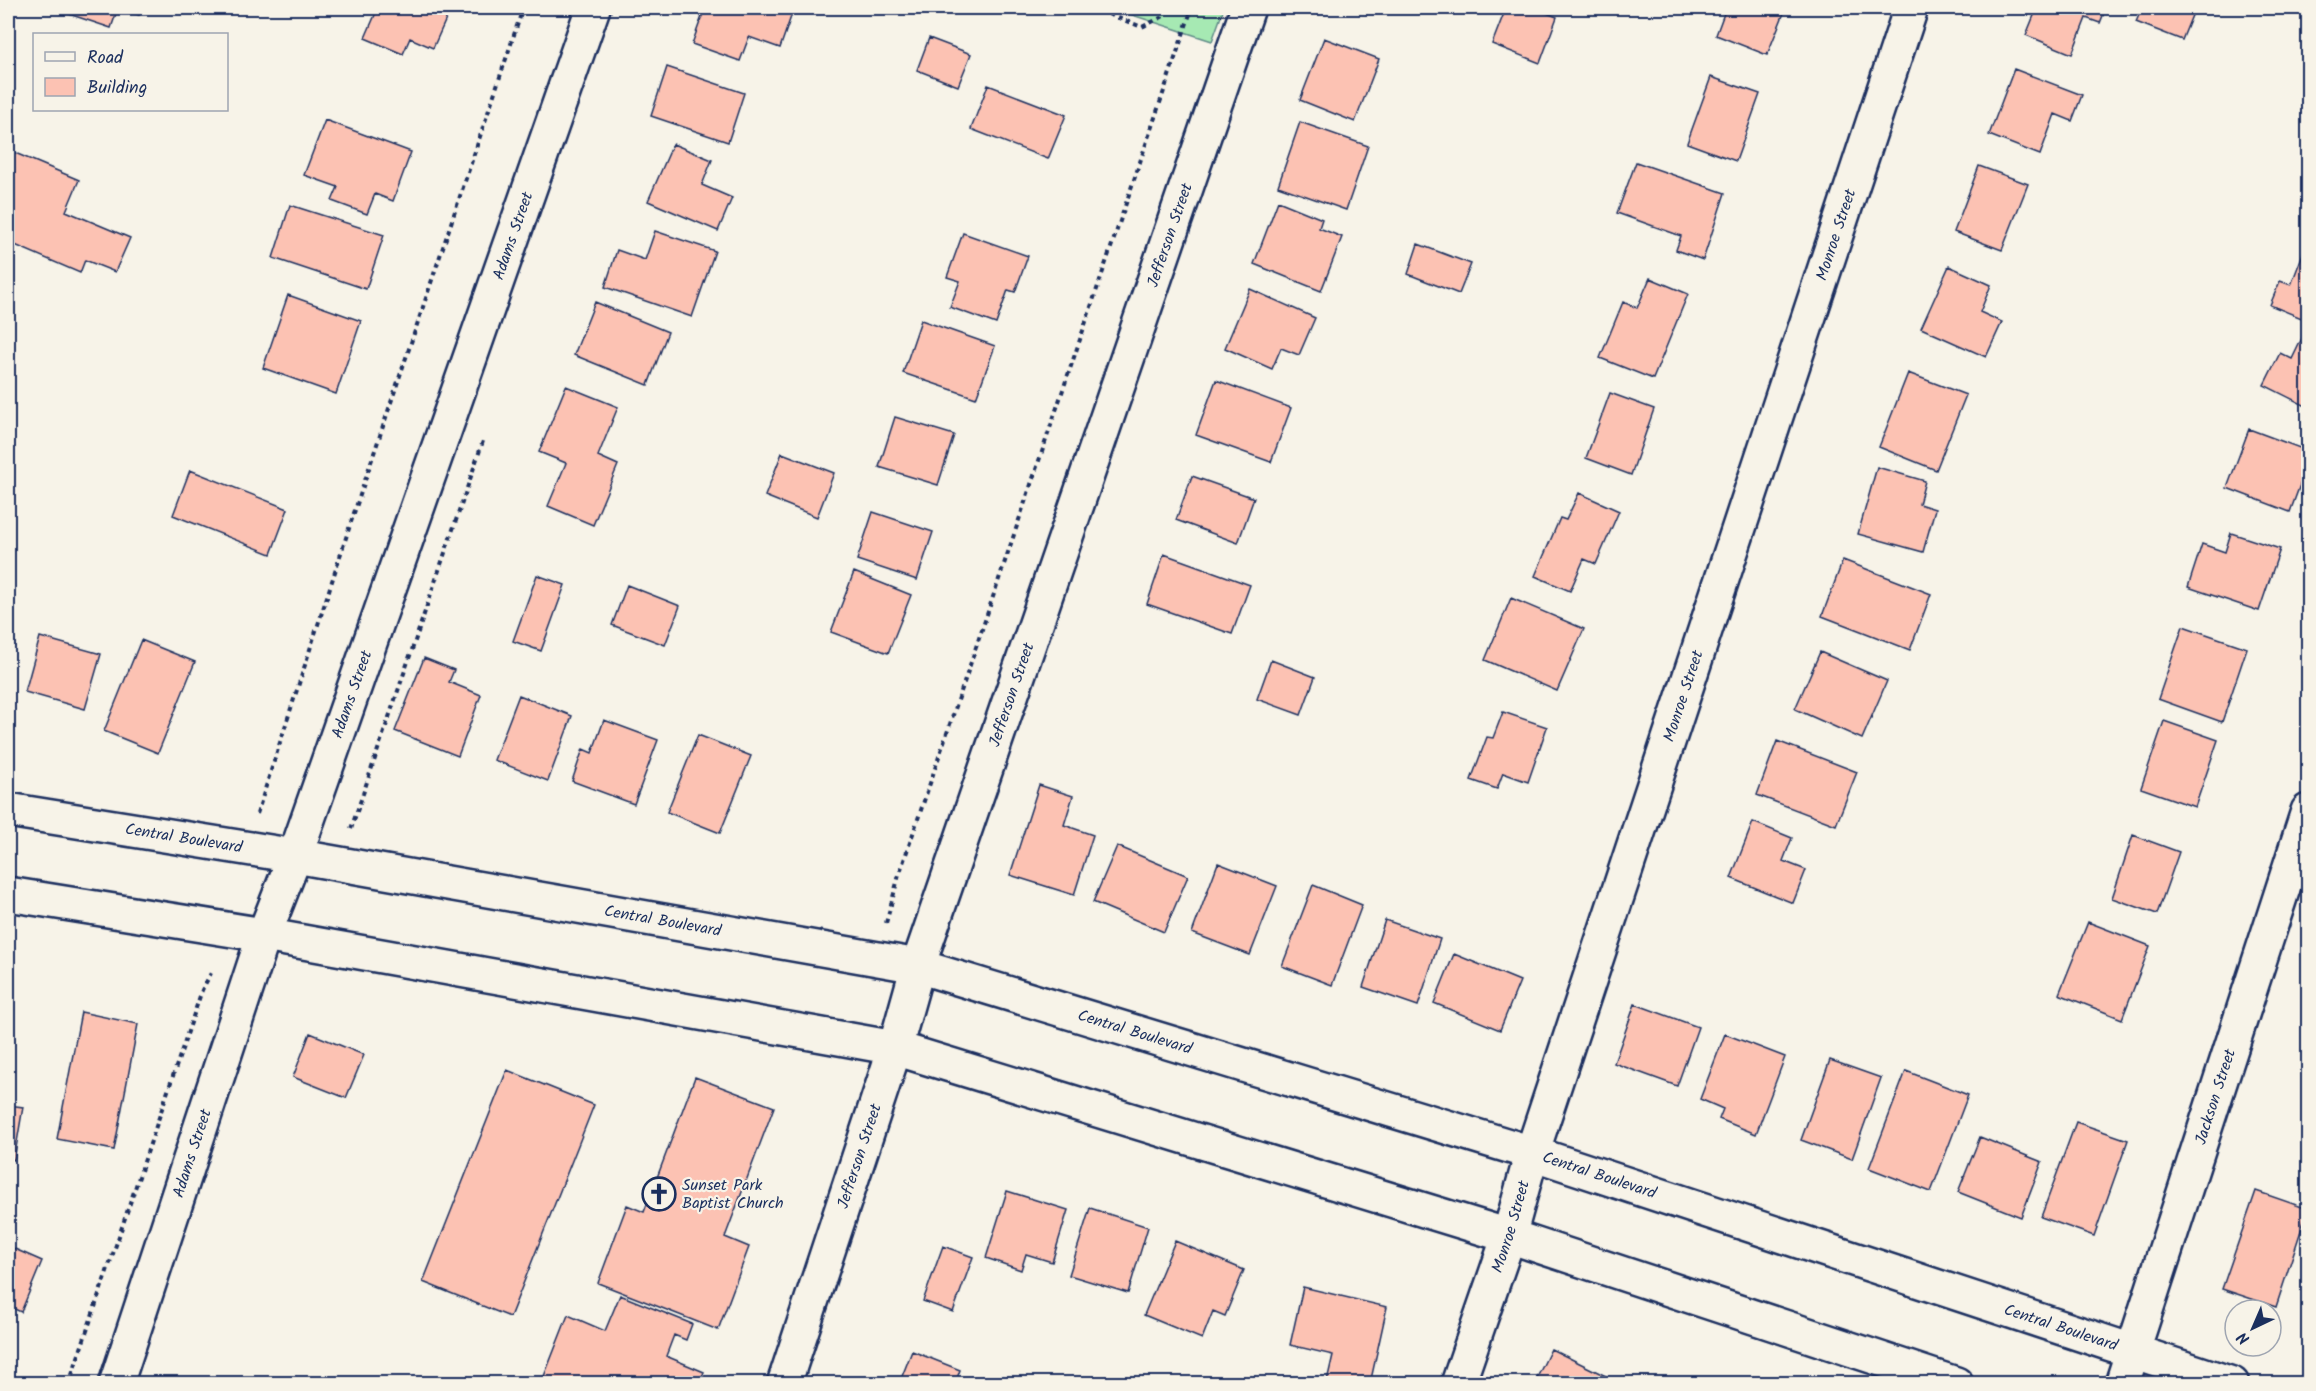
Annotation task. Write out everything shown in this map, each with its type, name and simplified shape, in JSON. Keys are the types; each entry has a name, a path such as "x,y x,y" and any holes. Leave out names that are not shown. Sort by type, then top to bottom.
{"street":[{"name":"Adams Street","path":"116,1383 264,935 295,856 593,8"},
{"name":"Jefferson Street","path":"784,1383 895,1048 918,966 1248,8"},
{"name":"Monroe Street","path":"1458,1383 1509,1236 1532,1154 1911,8"},
{"name":"Central Boulevard","path":"8,810 295,856 918,966 1532,1154 2232,1383"},
{"name":"Jackson Street","path":"2122,1383 2308,812"},
{"path":"8,894 264,935 895,1048 1509,1236 1956,1383"}],"path":[{"path":"255,822 360,496 523,8"},
{"path":"1092,8 1142,27 1162,16 1166,8"},
{"path":"884,928 898,875 1192,8"},
{"path":"350,833 484,438"},
{"path":"69,1383 202,990 212,971"}],"green space":[{"path":"1111,8 1224,8 1212,41"}],"building":[{"path":"51,8 118,8 111,28"},
{"path":"118,8 141,8 139,15"},
{"path":"378,8 451,8 433,48 410,38 403,54 365,38"},
{"path":"705,8 794,8 780,48 749,37 740,61 692,44"},
{"path":"1506,8 1534,8 1557,17 1540,63 1492,44"},
{"path":"1726,8 1786,8 1767,55 1716,35"},
{"path":"2037,8 2106,8 2100,23 2086,18 2072,54 2026,35"},
{"path":"2142,8 2195,8 2182,40 2136,22"},
{"path":"929,38 971,54 958,86 917,70"},
{"path":"1324,38 1379,59 1355,122 1300,100"},
{"path":"667,67 744,93 728,142 651,116"},
{"path":"2014,69 2082,95 2072,121 2055,114 2040,155 1989,135"},
{"path":"1711,77 1760,94 1736,161 1687,143"},
{"path":"988,85 1066,115 1048,159 971,129"},
{"path":"325,120 411,152 393,201 375,194 367,214 332,201 338,187 304,175"},
{"path":"1300,122 1368,146 1346,210 1278,186"},
{"path":"673,144 712,160 702,185 732,198 718,231 648,201"},
{"path":"8,150 79,180 66,211 130,238 115,272 85,260 80,273 8,242"},
{"path":"1636,162 1725,193 1703,260 1676,250 1681,236 1617,213"},
{"path":"1979,166 2028,184 2002,250 1954,232"},
{"path":"1278,201 1322,219 1319,228 1342,237 1321,291 1254,264"},
{"path":"290,205 384,235 366,289 273,258"},
{"path":"655,231 715,251 692,317 605,287 617,250 645,260"},
{"path":"963,233 1028,256 1015,292 1008,290 996,324 950,307 960,281 947,277"},
{"path":"1418,244 1471,264 1459,294 1408,274"},
{"path":"2304,251 2308,253 2308,308 2304,319 2270,305 2280,281 2291,285"},
{"path":"1949,266 1991,285 1980,312 2002,322 1986,357 1921,328"},
{"path":"1650,278 1688,294 1653,379 1600,358 1623,302 1637,308"},
{"path":"1250,289 1315,318 1299,355 1281,348 1272,369 1225,348"},
{"path":"288,295 361,321 336,394 263,368"},
{"path":"595,302 668,332 648,385 574,355"},
{"path":"921,320 995,346 976,398 903,373"},
{"path":"2306,330 2308,331 2308,407 2264,385 2280,353 2292,359"},
{"path":"1908,373 1966,395 1936,470 1879,447"},
{"path":"1216,380 1291,408 1271,462 1196,435"},
{"path":"566,386 618,407 598,456 618,465 593,525 548,506 566,463 539,452"},
{"path":"1610,393 1654,409 1631,475 1586,458"},
{"path":"895,417 954,435 938,485 879,467"},
{"path":"2249,429 2308,451 2308,463 2290,512 2227,488"},
{"path":"782,453 834,473 817,517 765,496"},
{"path":"1877,467 1925,481 1919,504 1935,509 1923,552 1858,534"},
{"path":"190,470 288,509 271,554 173,515"},
{"path":"1192,476 1254,498 1238,543 1176,520"},
{"path":"1579,493 1619,511 1596,564 1584,559 1570,591 1535,576 1560,518 1566,520"},
{"path":"873,512 933,532 917,580 857,560"},
{"path":"2231,533 2280,549 2259,611 2188,587 2202,544 2225,552"},
{"path":"1164,554 1250,585 1232,634 1147,604"},
{"path":"1843,560 1931,594 1910,650 1822,616"},
{"path":"854,572 911,595 888,653 831,632"},
{"path":"537,575 565,585 541,651 513,641"},
{"path":"627,585 680,606 665,645 612,625"},
{"path":"1511,598 1584,629 1557,691 1485,660"},
{"path":"2183,626 2247,648 2222,722 2158,699"},
{"path":"40,637 101,654 85,709 25,692"},
{"path":"141,640 195,662 158,753 104,731"},
{"path":"1820,652 1887,681 1862,739 1795,709"},
{"path":"424,658 454,670 449,682 481,695 458,756 395,731"},
{"path":"1271,660 1315,677 1301,715 1257,699"},
{"path":"519,695 572,716 548,781 494,760"},
{"path":"1503,712 1547,727 1528,782 1503,773 1497,789 1471,780 1487,737 1493,738"},
{"path":"604,720 658,740 634,804 572,781 583,749 592,753"},
{"path":"2164,721 2218,740 2195,807 2141,788"},
{"path":"698,735 751,756 720,833 667,812"},
{"path":"1777,741 1857,772 1836,825 1757,795"},
{"path":"1039,785 1073,796 1064,825 1093,835 1074,895 1010,875"},
{"path":"1753,822 1792,838 1783,861 1806,870 1793,903 1731,878"},
{"path":"2133,835 2179,852 2157,914 2112,898"},
{"path":"1117,846 1188,876 1164,932 1093,902"},
{"path":"1218,863 1277,886 1250,955 1192,933"},
{"path":"1313,885 1362,905 1332,985 1282,966"},
{"path":"1385,920 1440,939 1418,1006 1363,987"},
{"path":"2088,922 2150,946 2122,1019 2059,994"},
{"path":"1454,954 1520,981 1500,1030 1434,1003"},
{"path":"1635,1004 1698,1027 1677,1086 1614,1063"},
{"path":"81,1012 138,1024 114,1150 57,1139"},
{"path":"310,1033 364,1055 346,1098 293,1077"},
{"path":"1725,1034 1785,1057 1756,1134 1719,1119 1723,1109 1700,1099"},
{"path":"1830,1060 1881,1078 1852,1159 1801,1140"},
{"path":"507,1070 594,1105 510,1317 423,1282"},
{"path":"1906,1071 1968,1095 1931,1192 1869,1168"},
{"path":"695,1077 774,1107 725,1237 749,1247 718,1330 598,1283 627,1205 644,1212"},
{"path":"8,1105 23,1107 14,1160 8,1158"},
{"path":"2076,1122 2128,1140 2094,1236 2041,1217"},
{"path":"1980,1137 2042,1162 2021,1217 1958,1192"},
{"path":"1007,1191 1068,1210 1052,1262 1026,1254 1021,1270 986,1258"},
{"path":"2256,1191 2308,1209 2279,1298 2249,1298 2222,1289"},
{"path":"1090,1208 1148,1227 1128,1293 1069,1275"},
{"path":"1175,1241 1244,1270 1225,1316 1213,1311 1202,1339 1144,1315"},
{"path":"8,1246 42,1261 21,1312 8,1306"},
{"path":"943,1246 973,1257 953,1312 923,1301"},
{"path":"1303,1287 1387,1307 1370,1384 1327,1381 1333,1355 1290,1345"},
{"path":"620,1295 692,1324 686,1340 674,1335 666,1356 704,1372 699,1384 541,1384 568,1315 605,1331"},
{"path":"1551,1349 1622,1384 1534,1384"},
{"path":"912,1351 960,1370 955,1384 899,1384"}],"place":[{"name":"Sunset Park Baptist Church","path":"659,1194"}]}
